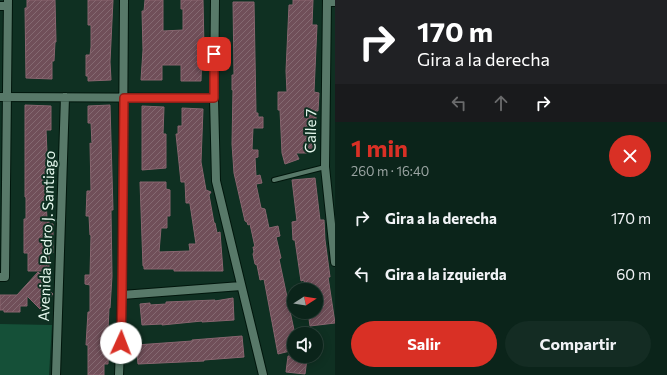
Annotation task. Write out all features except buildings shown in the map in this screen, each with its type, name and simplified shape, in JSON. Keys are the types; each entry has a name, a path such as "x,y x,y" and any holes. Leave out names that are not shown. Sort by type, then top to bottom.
{"street":[{"path":"120,375 124,0"},
{"path":"215,0 214,98 216,181 263,375"},
{"name":"Calle 7","path":"330,2 326,92 325,167 335,262"},
{"path":"0,277 6,277 3,188 5,4"},
{"path":"326,92 335,92"},
{"path":"3,97 214,98"},
{"name":"Avenida Pedro J. Santiago","path":"56,375 66,97"},
{"path":"122,295 241,286"}],"lane":[{"path":"274,180 325,167"}],"green space":[{"path":"0,324 52,325 49,375 0,375"}],"route":[{"path":"121,343 124,98 214,98 214,54"}]}
